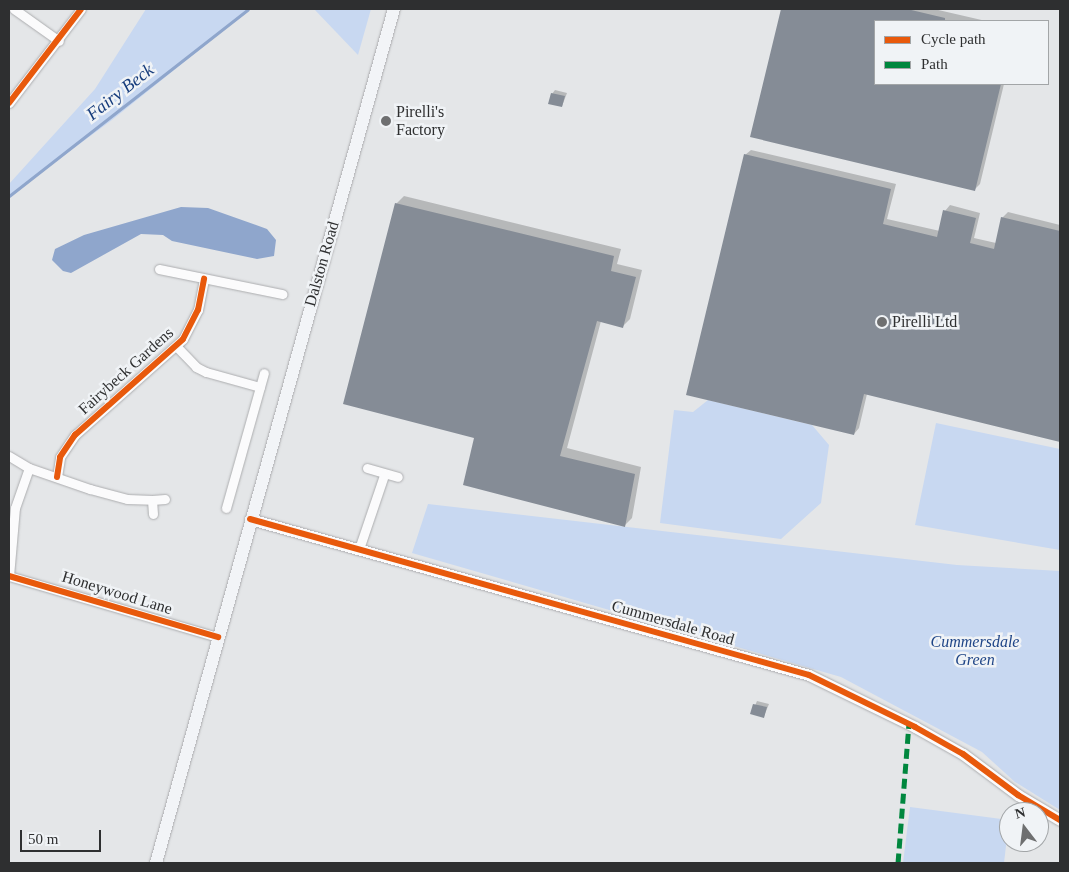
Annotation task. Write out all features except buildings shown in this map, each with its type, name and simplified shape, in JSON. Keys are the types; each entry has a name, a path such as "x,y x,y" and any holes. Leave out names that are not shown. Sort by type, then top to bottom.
{"main road":[{"name":"Dalston Road","path":"156,863 250,519 394,9"}],"street":[{"path":"14,9 59,40"},
{"path":"9,103 59,40 80,9"},
{"path":"159,269 282,294"},
{"name":"Fairybeck Gardens","path":"56,477 60,457 75,435 177,347 194,321 204,279"},
{"name":"Fairybeck Gardens","path":"177,347 196,367 206,372 260,388"},
{"path":"226,508 264,373"},
{"path":"9,456 29,468 127,499 165,499"},
{"name":"Honeywood Lane","path":"29,468 15,508 9,576 218,637"},
{"path":"367,468 384,475 398,477"},
{"path":"359,549 384,475"},
{"path":"152,500 153,514"},
{"name":"Cummersdale Road","path":"250,519 809,675 915,726 964,754 1018,795 1060,820"}],"green space":[{"path":"146,9 250,9 112,120 9,196 9,184 95,89"},
{"path":"314,9 371,9 358,55"},
{"path":"708,400 812,425 829,445 821,503 781,539 660,523 674,410 693,412"},
{"path":"936,423 1060,449 1060,550 915,525"},
{"name":"Cummersdale Green","path":"428,504 957,565 1060,571 1060,810 1015,782 982,752 841,677 412,553"},
{"path":"910,807 999,819 999,852 1005,852 1004,863 903,863"}],"shaded area":[{"path":"181,207 208,208 267,229 276,240 274,256 257,259 172,241 163,235 141,234 71,273 63,271 52,260 55,249 84,235"}],"waterway":[{"name":"Fairy Beck","path":"9,196 248,9"}],"marked path":[{"path":"898,863 909,724"}],"cycle path":[{"path":"9,103 81,9"},
{"path":"57,477 60,457 75,435 183,339 198,310 204,279"},
{"path":"250,519 809,675 915,727 963,754 1018,795 1060,820"},
{"path":"9,576 218,637"}],"place":[{"name":"Pirelli's Factory","path":"386,121"},
{"name":"Pirelli Ltd","path":"882,322"}]}
